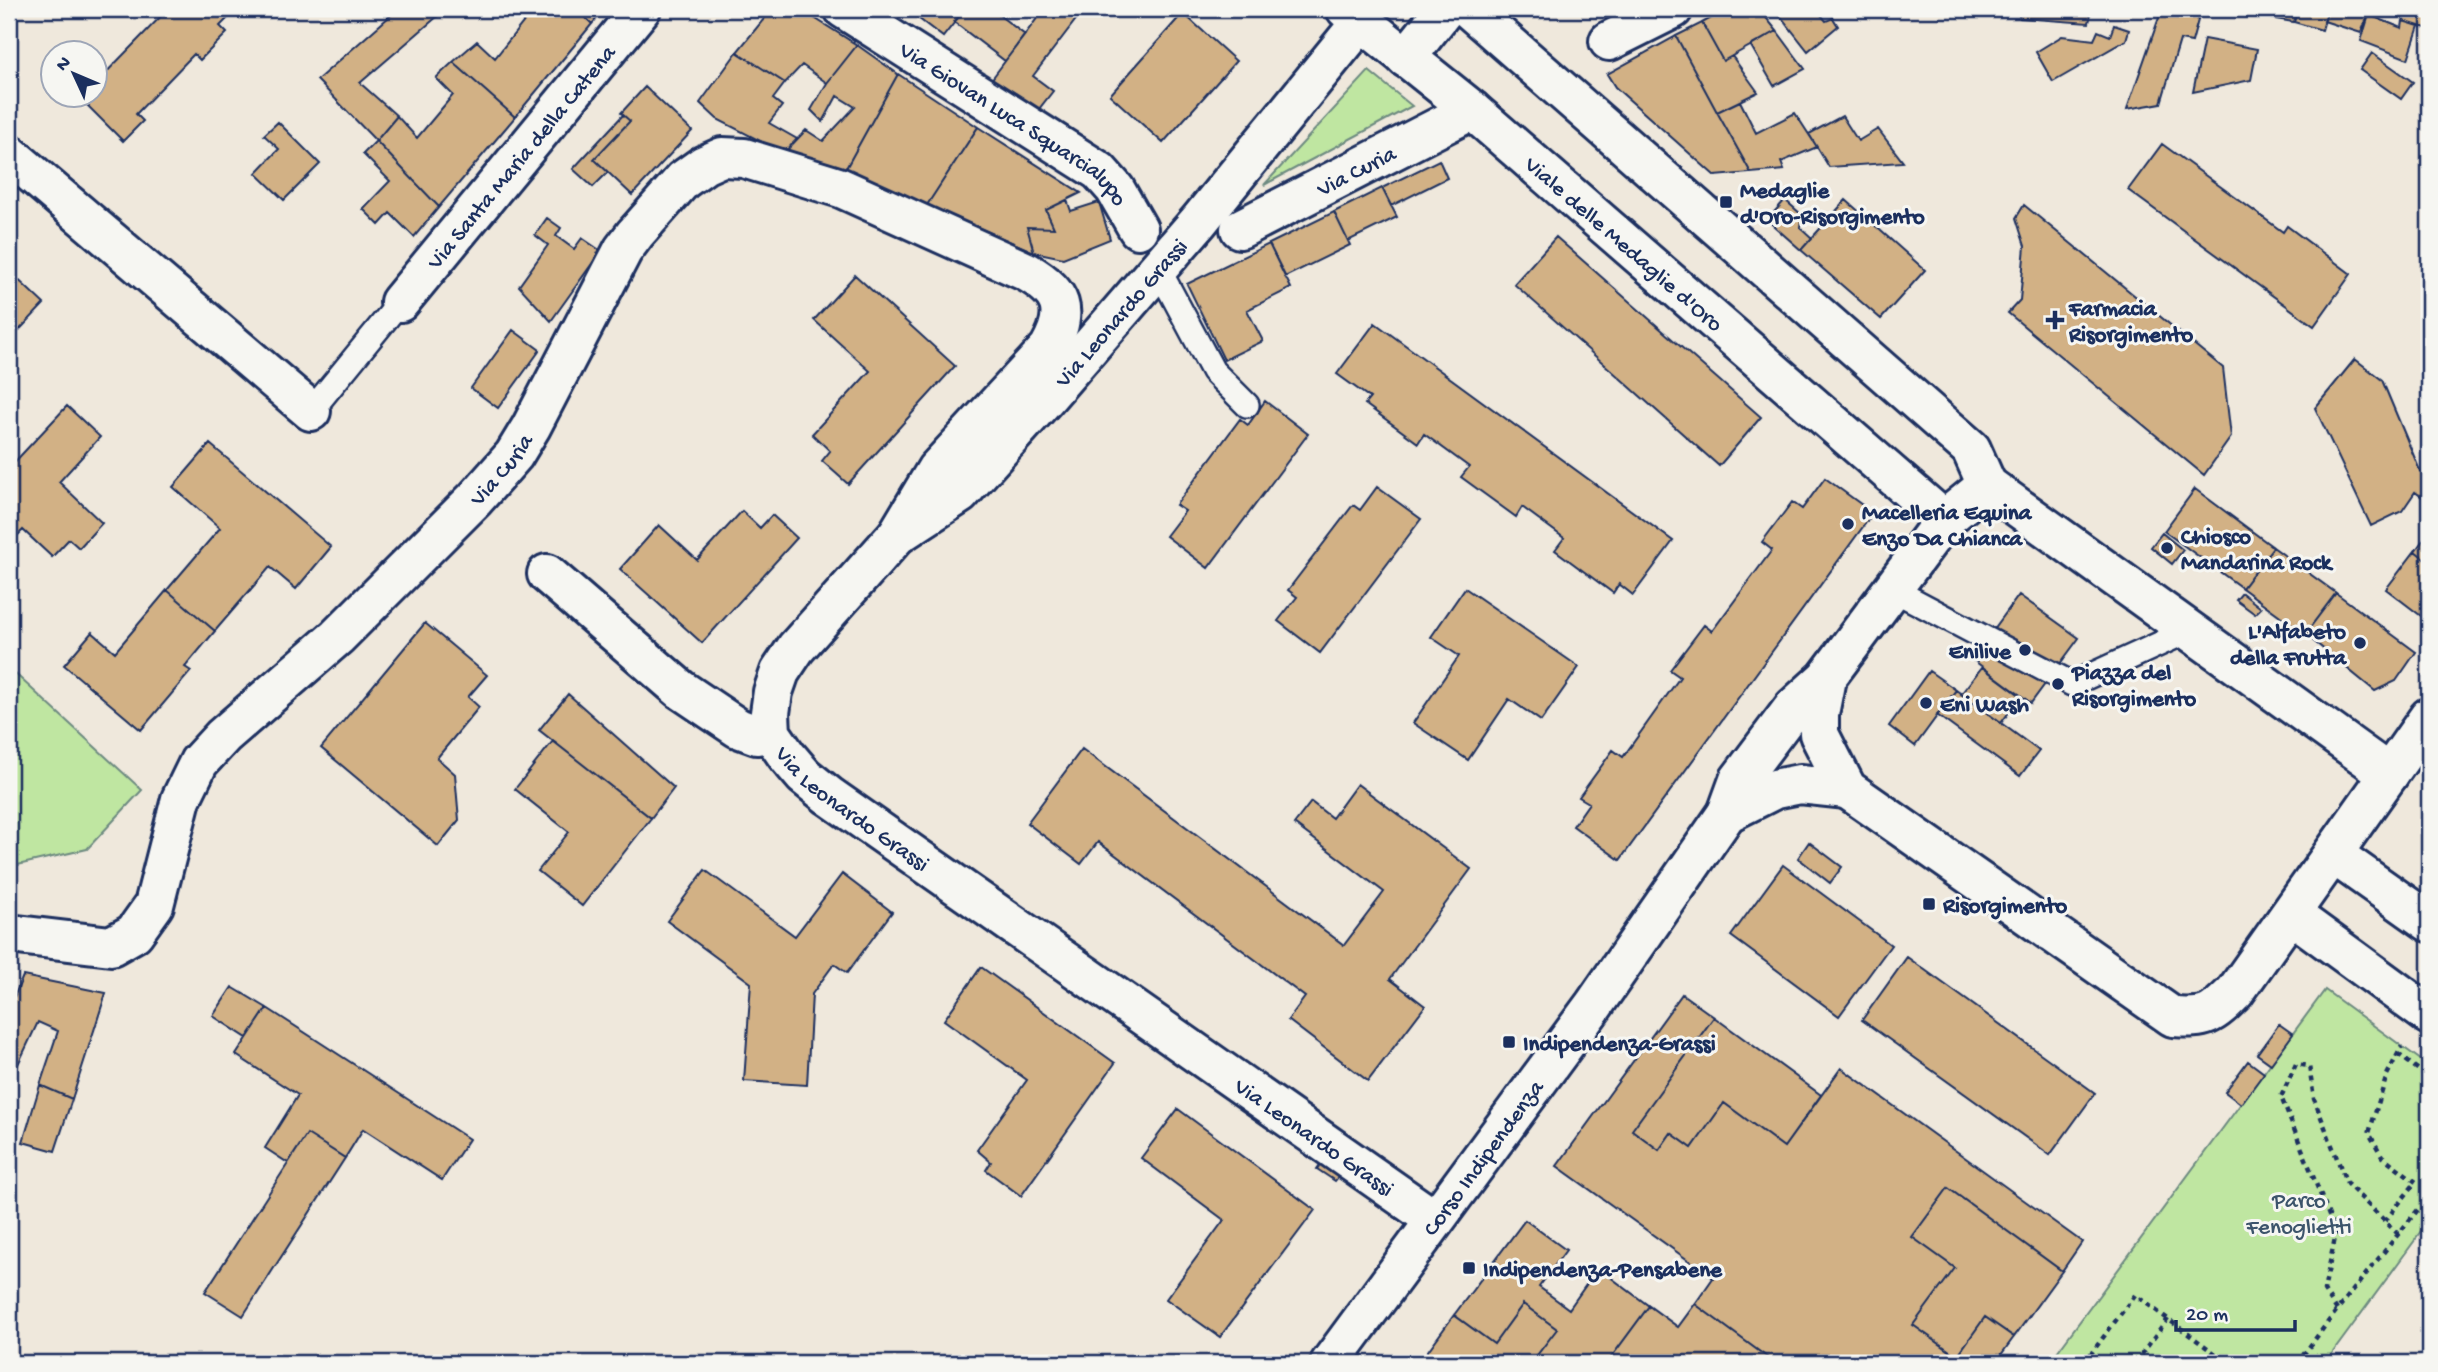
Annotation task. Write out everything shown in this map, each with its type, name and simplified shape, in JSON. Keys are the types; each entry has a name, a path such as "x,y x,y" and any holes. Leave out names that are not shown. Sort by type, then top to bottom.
{"street":[{"name":"Via Santa Maria della Catena","path":"400,302 641,9"},
{"name":"Via Giovan Luca Squarcialupo","path":"844,9 1099,172 1115,189 1139,229"},
{"path":"1406,58 1445,9"},
{"path":"1469,9 1971,449 1987,485 2389,774"},
{"path":"1609,41 1673,9"},
{"name":"Viale delle Medaglie d'Oro","path":"1354,15 1472,110 1944,520"},
{"name":"Via Leonardo Grassi","path":"1354,15 1158,268 1045,399 960,494 897,535 796,648 780,672 773,692 771,733 804,776 830,796 1435,1220"},
{"name":"Via Curia","path":"1240,229 1472,110"},
{"path":"9,154 311,411"},
{"name":"Via Curia","path":"9,934 111,946 134,933 154,905 181,799 199,762 223,736 337,637 475,499 506,464 531,427 623,250 683,180 704,165 722,157 744,158 841,188 1042,281 1054,291 1061,315 1053,341 936,470 897,535"},
{"path":"1727,813 1739,780 1794,707 1826,678 1944,520 1987,485"},
{"path":"547,574 680,689 738,728 757,734 771,733"},
{"path":"1826,678 1819,714 1819,734 1847,789 2173,1017 2198,1019 2217,1011 2235,992 2426,721"},
{"path":"1727,813 1775,789 1800,784 1847,789"},
{"name":"Corso Indipendenza","path":"1329,1363 1594,1005 1727,813"},
{"path":"2333,854 2429,922"},
{"path":"2291,914 2429,1015"}],"lane":[{"path":"1158,268 1213,371 1247,405"},
{"path":"311,411 400,302"},
{"path":"1892,589 2071,684 2190,630"}],"path":[{"path":"2385,1222 2416,1182 2382,1156 2369,1133 2386,1075 2402,1046"},
{"path":"2398,1054 2429,1078"},
{"path":"2337,1310 2324,1291 2336,1233 2281,1097 2296,1064 2309,1066 2314,1099 2347,1184 2398,1234"},
{"path":"2297,1363 2429,1196"},
{"path":"2084,1363 2135,1295 2228,1363"},
{"path":"2134,1363 2168,1319"}],"green space":[{"path":"1369,71 1412,106 1264,185"},
{"path":"9,668 142,790 87,849 9,867"},
{"name":"Parco Fenoglietti","path":"2325,990 2429,1066 2429,1221 2325,1363 2049,1363"}],"building":[{"path":"168,9 237,9 220,26 227,33 200,60 194,54 136,114 143,121 123,141 90,108 108,108 108,71"},
{"path":"398,9 446,9 360,83 397,116 376,141 317,80"},
{"path":"531,9 577,9 592,24 515,117 453,62 477,41 495,58 533,10"},
{"path":"577,9 605,9 592,24"},
{"path":"772,9 800,9 857,45 827,83 802,65 785,83 737,52"},
{"path":"906,9 965,9 943,37"},
{"path":"965,9 991,9 1025,35 1005,61 954,22"},
{"path":"1044,9 1084,9 1033,76 1053,91 1035,114 991,80"},
{"path":"1728,9 1759,9 1777,31 1723,61 1702,23"},
{"path":"1775,9 1831,9 1821,15 1826,21 1833,18 1838,26 1808,51"},
{"path":"2016,9 2092,9 2089,23 2020,18"},
{"path":"2162,9 2201,9 2192,42 2180,40 2161,103 2127,109"},
{"path":"2265,9 2298,9 2294,22 2263,17"},
{"path":"2298,9 2328,9 2322,30 2294,22"},
{"path":"2328,9 2371,9 2361,33 2324,21"},
{"path":"2408,9 2429,9 2429,29 2403,21"},
{"path":"1183,13 1236,61 1163,143 1110,95"},
{"path":"2369,15 2402,28 2403,21 2419,26 2408,59 2361,41"},
{"path":"1702,23 1723,61 1732,56 1758,92 1717,112 1676,36"},
{"path":"2114,25 2129,30 2126,40 2053,82 2036,52 2062,36 2094,40 2098,31 2110,36"},
{"path":"1777,31 1805,69 1774,86 1751,46"},
{"path":"1676,36 1751,173 1715,176 1615,87 1607,74"},
{"path":"2204,39 2257,49 2251,80 2193,92"},
{"path":"857,45 898,74 845,170 784,153 806,130 823,141 855,107 837,96 823,122 811,110 827,83"},
{"path":"737,52 785,83 773,99 782,106 769,123 797,139 784,153 717,119 700,103"},
{"path":"2372,53 2413,82 2401,99 2360,70"},
{"path":"453,62 515,117 439,207 376,141 397,116 417,138 453,95 436,78"},
{"path":"898,74 978,127 927,205 845,170"},
{"path":"645,87 692,131 632,195 594,159 630,121 621,113"},
{"path":"1740,101 1756,133 1795,113 1817,147 1781,162 1784,170 1751,173 1717,112"},
{"path":"623,115 630,121 594,159 608,172 593,187 573,169"},
{"path":"1842,116 1858,141 1878,129 1903,162 1829,167 1809,134"},
{"path":"278,122 320,164 284,200 256,173 279,149 264,135"},
{"path":"978,127 1081,193 1046,210 1054,228 1027,227 1034,252 927,205"},
{"path":"376,141 439,207 414,237 390,213 379,225 363,209 390,181 363,154"},
{"path":"2162,144 2283,232 2287,226 2351,274 2314,326 2128,190"},
{"path":"1439,160 1447,178 1391,206 1382,188"},
{"path":"1382,188 1397,217 1348,241 1334,212"},
{"path":"1067,200 1071,211 1099,202 1110,239 1063,258 1034,252 1027,227 1054,228 1046,210"},
{"path":"1785,200 1802,215 1800,227 1812,238 1801,250 1767,220"},
{"path":"1846,200 1925,270 1881,319 1801,250"},
{"path":"2024,205 2223,368 2231,437 2204,475 2008,313 2020,300 2025,246 2016,218"},
{"path":"1334,212 1350,245 1285,277 1269,244"},
{"path":"547,218 561,228 556,236 574,249 582,238 601,251 551,321 519,286 548,245 535,235"},
{"path":"1556,237 1761,417 1719,466 1514,284"},
{"path":"1269,244 1291,288 1247,310 1263,341 1224,360 1187,284"},
{"path":"9,271 44,304 9,341"},
{"path":"855,275 955,366 848,484 822,461 830,451 812,434 870,371 814,320"},
{"path":"1375,323 1673,541 1633,595 1619,584 1613,593 1555,550 1564,538 1522,507 1516,517 1461,477 1469,467 1424,434 1418,443 1365,404 1370,398 1337,374"},
{"path":"513,330 540,350 498,408 471,388"},
{"path":"2355,359 2382,380 2421,473 2429,479 2429,502 2415,492 2402,511 2371,526 2315,408"},
{"path":"1265,401 1308,434 1208,568 1166,536 1185,511 1176,505 1240,419 1248,425"},
{"path":"67,406 100,437 59,482 102,523 79,548 69,539 52,557 23,530 9,544 9,468"},
{"path":"210,444 331,547 296,589 270,567 215,631 167,590 220,528 173,487"},
{"path":"1825,478 1873,513 1620,860 1573,826 1589,803 1579,797 1613,750 1623,757 1680,677 1670,670 1704,625 1712,631 1772,550 1762,542 1792,502 1802,509"},
{"path":"1377,487 1421,519 1320,653 1278,621 1297,597 1288,590 1353,505 1360,510"},
{"path":"2195,489 2273,547 2242,588 2164,531"},
{"path":"742,511 760,528 772,515 797,538 702,643 620,569 659,525 697,560"},
{"path":"2429,532 2429,562 2415,551"},
{"name":"Chiosco Mandarina Rock","path":"2162,533 2183,550 2172,564 2151,547"},
{"path":"2273,547 2336,593 2305,634 2242,588"},
{"path":"2415,551 2429,562 2429,622 2386,589"},
{"path":"1465,588 1579,667 1541,721 1509,699 1468,760 1413,723 1459,656 1431,637"},
{"path":"167,590 215,631 185,667 191,671 141,730 64,665 92,632 115,652"},
{"path":"2242,593 2261,608 2255,614 2236,600"},
{"name":"L'Alfabeto della Frutta","path":"2336,593 2416,652 2396,681 2375,691 2305,634"},
{"path":"2019,595 2079,638 2031,703 1972,659"},
{"path":"425,623 487,675 468,697 479,707 437,758 455,774 459,820 438,846 321,748"},
{"path":"1982,667 2021,696 2001,723 1961,694"},
{"name":"Eni Wash","path":"1929,671 1956,690 1915,746 1889,726"},
{"path":"1956,690 2039,751 2020,776 1937,715"},
{"path":"568,694 674,788 651,818 539,730"},
{"path":"553,741 651,818 582,906 538,871 569,832 515,789"},
{"path":"1082,749 1344,945 1384,892 1294,824 1311,802 1332,818 1357,784 1471,869 1390,979 1425,1006 1368,1081 1288,1020 1305,997 1098,842 1081,864 1027,823"},
{"path":"1809,842 1842,867 1830,883 1798,858"},
{"path":"1783,865 1891,945 1839,1016 1731,936"},
{"path":"705,870 795,936 842,874 892,912 847,973 834,964 812,994 807,1085 744,1081 751,983 667,921"},
{"path":"1907,957 2095,1093 2050,1155 1862,1020"},
{"path":"981,967 1115,1063 1021,1196 986,1170 991,1162 977,1150 1027,1080 944,1020"},
{"path":"23,976 106,993 72,1099 40,1085 58,1031 38,1022 12,1077 9,1076 9,1009"},
{"path":"232,987 267,1008 247,1038 213,1016"},
{"path":"1682,994 1714,1017 1632,1130 1659,1150 1671,1133 1692,1148 1724,1103 1784,1147 1841,1068 2082,1242 2062,1271 1948,1188 1912,1237 1955,1268 1913,1325 1957,1356 1985,1317 2014,1337 1995,1363 1775,1363 1695,1304 1713,1278 1557,1166"},
{"path":"267,1008 469,1139 442,1180 363,1129 345,1158 307,1134 288,1163 265,1148 298,1095 236,1055"},
{"path":"1714,1017 1821,1095 1784,1147 1724,1103 1692,1148 1671,1133 1659,1150 1632,1130"},
{"path":"2279,1024 2293,1034 2271,1064 2257,1054"},
{"path":"2248,1061 2264,1073 2241,1104 2225,1092"},
{"path":"40,1085 72,1099 55,1151 23,1142"},
{"path":"1178,1109 1315,1210 1220,1337 1166,1299 1224,1220 1141,1158"},
{"path":"307,1134 345,1158 243,1316 205,1292"},
{"path":"1325,1158 1343,1171 1335,1181 1317,1169"},
{"path":"1948,1188 2062,1271 2014,1337 1985,1317 1957,1356 1913,1325 1955,1268 1912,1237"},
{"path":"1525,1220 1566,1250 1539,1287 1569,1309 1598,1268 1649,1306 1607,1363 1531,1363 1557,1329 1523,1304 1494,1344 1454,1315"},
{"path":"1523,1304 1557,1329 1531,1363 1427,1363 1422,1359 1454,1315 1494,1344"},
{"path":"1695,1304 1775,1363 1607,1363 1649,1306 1678,1327"}],"place":[{"name":"Medaglie d'Oro-Risorgimento","path":"1726,202"},
{"name":"Farmacia Risorgimento","path":"2055,320"},
{"name":"Macelleria Equina Enzo Da Chianca","path":"1848,524"},
{"name":"Chiosco Mandarina Rock","path":"2167,548"},
{"name":"L'Alfabeto della Frutta","path":"2360,643"},
{"name":"Enilive","path":"2025,650"},
{"name":"Piazza del Risorgimento","path":"2058,684"},
{"name":"Eni Wash","path":"1926,703"},
{"name":"Risorgimento","path":"1929,904"},
{"name":"Indipendenza-Grassi","path":"1509,1042"},
{"name":"Indipendenza-Pensabene","path":"1469,1268"}]}
